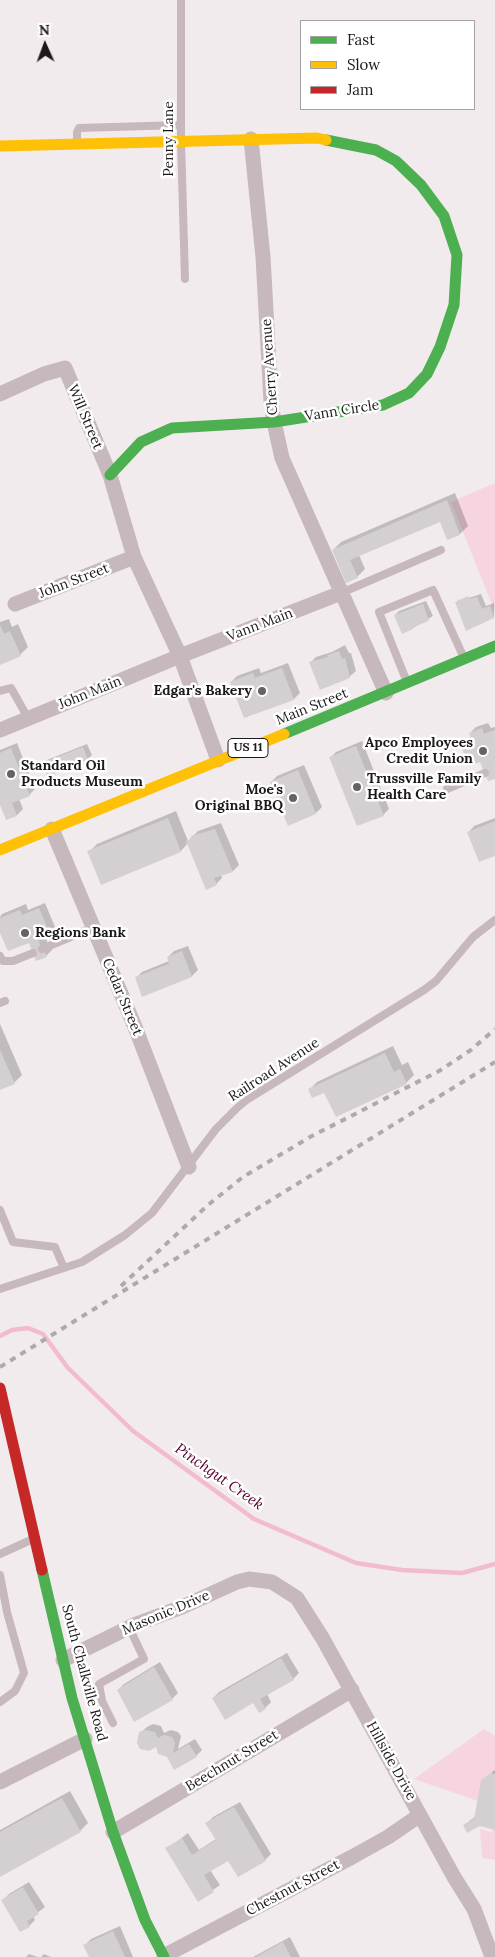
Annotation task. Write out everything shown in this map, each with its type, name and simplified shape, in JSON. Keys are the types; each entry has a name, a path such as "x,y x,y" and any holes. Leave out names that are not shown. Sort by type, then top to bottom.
{"main road":[{"name":"Vann Circle","path":"0,146 317,138 376,150 396,162 422,185 444,216 457,255 454,305 440,347 426,374 409,393 383,405 274,422 172,428 140,442 110,475"},
{"name":"Main Street","path":"0,850 386,693 495,646"},
{"name":"South Chalkville Road","path":"0,1388 72,1698 113,1832 145,1920 164,1957"}],"street":[{"name":"Cherry Avenue","path":"251,139 263,257 271,401 282,458 386,693"},
{"name":"Will Street","path":"0,394 44,374 65,368 110,475"},
{"path":"110,475 134,557 180,656 218,760"},
{"name":"John Street","path":"15,604 134,557"},
{"name":"Vann Main","path":"180,656 341,593"},
{"name":"John Main","path":"0,730 180,656"},
{"name":"Cedar Street","path":"52,829 134,1027 189,1167"},
{"name":"Masonic Drive","path":"63,1660 129,1627 182,1607 237,1582 249,1579 272,1582"},
{"name":"Hillside Drive","path":"272,1582 297,1598 323,1640 474,1909 491,1954"},
{"name":"Beechnut Street","path":"113,1832 352,1690"},
{"path":"0,1782 85,1739"},
{"name":"Chestnut Street","path":"164,1957 352,1857 420,1815"}],"lane":[{"name":"Penny Lane","path":"181,0 181,141 184,279"},
{"path":"78,144 77,132 79,128 181,125"},
{"path":"341,593 441,550"},
{"path":"407,684 379,612 433,590 465,659"},
{"path":"0,692 11,688 28,718"},
{"path":"447,789 485,773"},
{"name":"Railroad Avenue","path":"0,1289 82,1262 125,1235 152,1213 189,1167 216,1129 243,1103 424,990 441,975 473,936 495,920"},
{"path":"42,949 92,928"},
{"path":"0,956 3,961 12,961 32,953"},
{"path":"0,1210 13,1242 55,1247 64,1268"},
{"path":"0,1554 35,1538"},
{"path":"0,1575 7,1612 24,1673 15,1691 0,1702"},
{"path":"113,1723 102,1701 99,1684 144,1659 129,1627"}],"shaded area":[{"path":"495,483 495,612 451,502"},
{"path":"484,1729 495,1736 495,1774 478,1801 414,1779"},
{"path":"480,1829 492,1832 492,1829 495,1830 495,1860 482,1858"}],"building":[{"path":"447,500 460,535 447,540 440,522 350,560 358,578 346,583 332,550"},
{"path":"468,596 470,599 477,597 482,609 490,606 494,618 466,631 455,602"},
{"path":"423,604 429,621 413,627 413,629 402,634 394,615"},
{"path":"0,625 4,634 10,631 21,656 0,665"},
{"path":"339,651 342,659 345,658 350,678 320,690 309,662 328,657 327,655"},
{"name":"Edgar's Bakery","path":"282,668 294,700 244,718 230,682 253,673 255,678"},
{"path":"482,728 484,734 495,730 495,779 488,781 480,762 469,766 460,744 471,739 469,733"},
{"name":"Trussville Family Health Care","path":"356,746 384,816 357,826 329,757"},
{"path":"83,747 88,760 47,777 42,763"},
{"name":"Standard Oil Products Museum","path":"11,748 30,796 12,803 17,816 6,820 0,805 0,753"},
{"name":"Moe's Original BBQ","path":"298,770 316,814 288,826 270,782"},
{"path":"168,818 181,852 101,885 87,851"},
{"path":"495,821 495,856 479,862 467,832"},
{"path":"215,829 233,872 214,878 217,885 206,890 186,841 192,838 191,836"},
{"path":"39,908 50,934 38,939 43,953 45,952 47,957 36,961 29,943 8,951 0,933 0,918 20,910 22,915"},
{"path":"182,951 192,977 142,997 135,977 169,964 167,957"},
{"path":"0,1050 15,1084 0,1090"},
{"path":"385,1053 394,1072 400,1069 407,1084 336,1117 324,1093 312,1098 308,1089"},
{"path":"281,1658 294,1680 260,1699 266,1709 259,1713 253,1703 225,1720 212,1698"},
{"path":"154,1667 173,1700 134,1722 117,1690"},
{"path":"146,1730 155,1732 158,1738 164,1735 172,1737 175,1743 173,1753 189,1744 197,1757 174,1770 167,1757 158,1754 156,1747 149,1751 140,1749 137,1743 139,1732"},
{"path":"491,1773 495,1774 495,1830 480,1826 467,1833 463,1825 474,1819 481,1780"},
{"path":"62,1798 81,1832 0,1877 0,1832"},
{"path":"234,1807 266,1861 238,1877 228,1861 204,1875 214,1892 198,1902 165,1848 182,1838 192,1855 216,1840 205,1823"},
{"path":"23,1887 39,1914 27,1921 30,1927 20,1932 1,1900"},
{"path":"113,1931 125,1957 89,1957 83,1945"},
{"path":"283,1942 291,1957 256,1957"}],"waterway":[{"name":"Pinchgut Creek","path":"0,1336 12,1330 28,1328 43,1334 68,1368 133,1431 254,1519 356,1563 402,1570 462,1573 495,1564"}],"railway":[{"path":"121,1286 208,1205 243,1177 310,1137 439,1071 471,1050 495,1029"},
{"path":"0,1367 495,1062"}],"traffic: fast":[{"path":"110,475 141,442 172,428 274,422 383,405 409,393 427,374 440,347 454,305 457,255 444,216 421,185 396,161 376,150 326,140"},
{"path":"284,734 495,646"},
{"path":"42,1570 72,1698 113,1832 145,1920 164,1957"}],"traffic: slow":[{"path":"0,146 317,138 326,140"},
{"path":"0,850 284,734"}],"traffic: jam":[{"path":"0,1388 42,1570"}],"place":[{"name":"Edgar's Bakery","path":"262,691"},
{"name":"Apco Employees Credit Union","path":"483,751"},
{"name":"Standard Oil Products Museum","path":"11,774"},
{"name":"Trussville Family Health Care","path":"357,787"},
{"name":"Moe's Original BBQ","path":"293,798"},
{"name":"Regions Bank","path":"25,933"}]}
